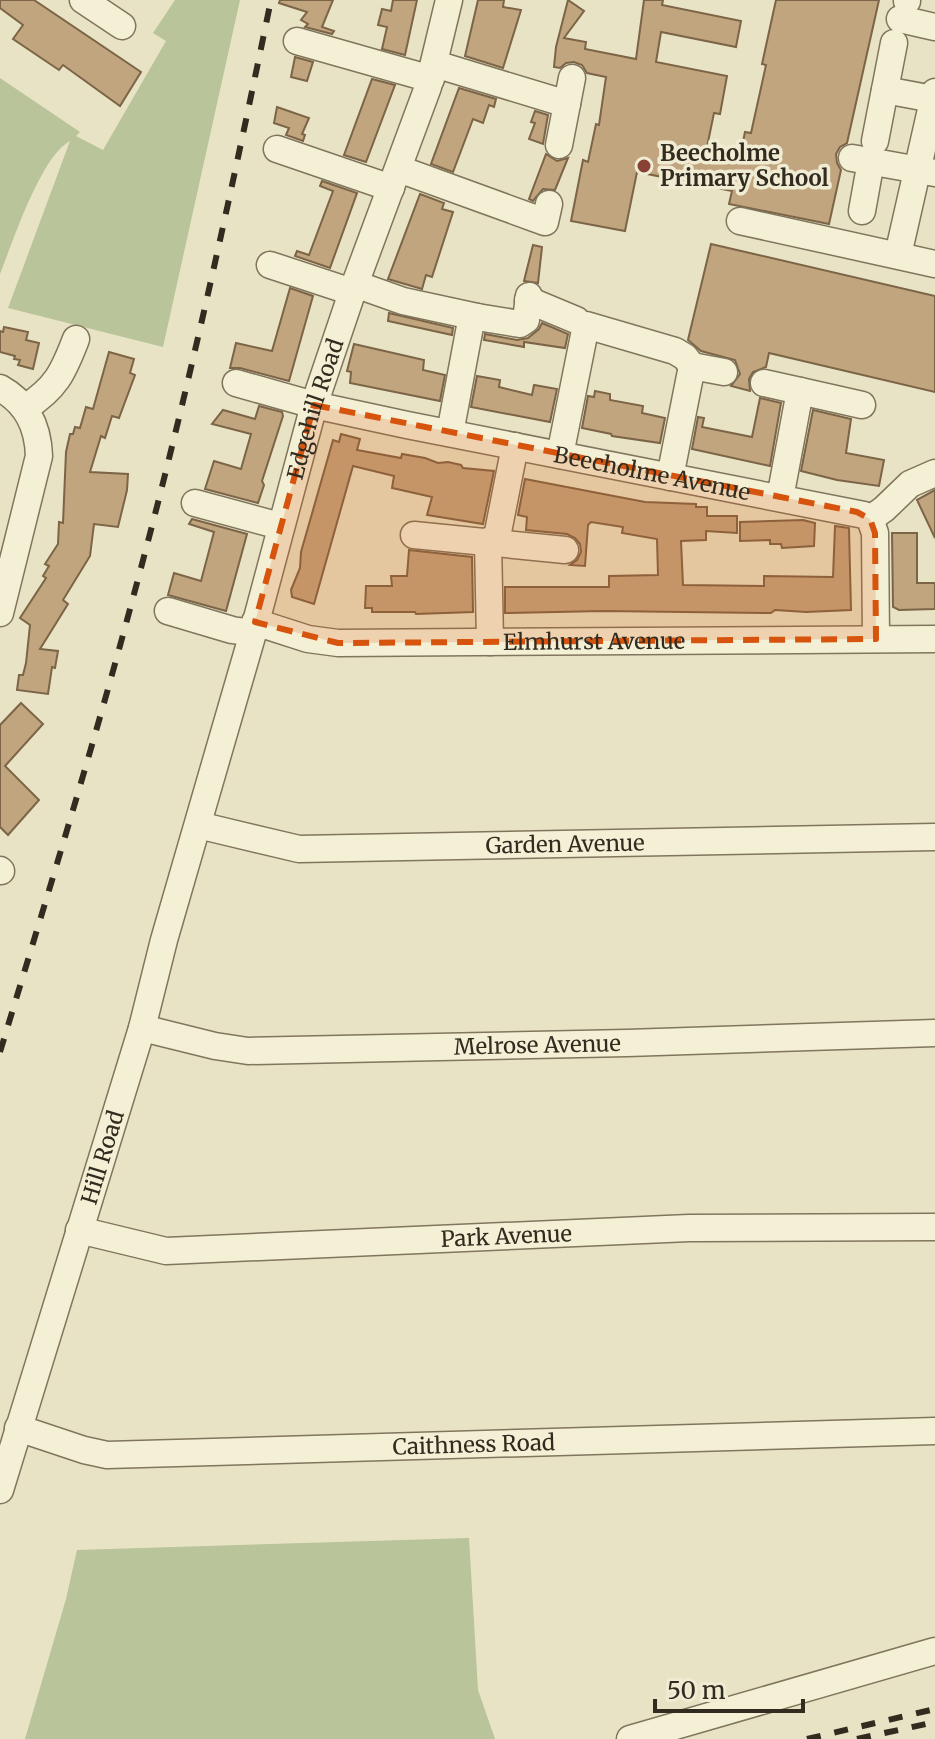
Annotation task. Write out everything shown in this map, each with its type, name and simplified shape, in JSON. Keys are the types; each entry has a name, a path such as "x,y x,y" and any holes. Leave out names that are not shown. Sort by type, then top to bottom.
{"street":[{"path":"83,0 122,26"},
{"name":"Edgehill Road","path":"198,825 314,405 433,72 449,0"},
{"path":"862,211 866,153 902,16 935,27"},
{"path":"297,41 567,104"},
{"path":"559,145 572,78"},
{"path":"885,90 933,109 926,171 898,255"},
{"path":"277,149 395,178 545,223"},
{"path":"866,153 926,171"},
{"path":"740,221 935,264"},
{"path":"270,265 403,301 477,317 520,324 526,320 528,298 576,320"},
{"path":"450,433 470,325 477,317"},
{"path":"560,455 586,325 675,351 692,366 724,372"},
{"path":"25,408 59,379 76,339"},
{"path":"670,477 692,366"},
{"name":"Beecholme Avenue","path":"236,383 314,405 857,512 870,519"},
{"path":"764,383 862,405"},
{"path":"0,388 25,408 37,437 39,464 0,613"},
{"path":"780,498 800,391"},
{"path":"490,642 492,542 515,446"},
{"path":"876,639 875,533 870,519 910,484 935,473"},
{"path":"195,503 280,526"},
{"path":"414,535 565,550"},
{"name":"Elmhurst Avenue","path":"168,611 338,643 935,639"},
{"name":"Garden Avenue","path":"198,825 299,849 935,837"},
{"name":"Hill Road","path":"0,1490 142,1028 198,825"},
{"name":"Melrose Avenue","path":"142,1028 248,1051 935,1033"},
{"name":"Park Avenue","path":"79,1230 166,1251 689,1228 935,1227"},
{"name":"Caithness Road","path":"18,1428 107,1455 935,1431"},
{"path":"630,1739 935,1651"}],"highlighted area":[{"path":"314,405 857,512 870,519 875,533 876,639 338,643 255,622"}],"green space":[{"path":"175,0 240,0 163,347 8,308 70,141 59,150 39,181 0,274 0,78 80,132 76,136 103,150 166,41 153,33"},
{"path":"469,1538 478,1690 495,1739 25,1739 77,1550"}],"building":[{"path":"0,0 34,0 141,72 120,106 63,65 59,70 13,39 23,25 0,8"},
{"path":"280,0 333,0 322,27 334,31 332,34 305,27 308,24 301,20 307,12 279,3"},
{"path":"393,0 417,0 405,55 382,49 387,27 378,25 382,9 391,11"},
{"path":"478,0 504,0 503,7 521,10 503,68 465,56"},
{"path":"568,0 584,11 564,38 586,42 585,49 636,59 644,0 663,0 662,5 741,21 736,47 661,32 656,62 727,76 720,114 714,113 707,147 741,151 745,132 751,133 776,0 879,0 847,143 836,154 841,170 829,224 729,204 732,191 637,172 625,231 571,221 583,160 588,162 596,124 599,125 606,77 587,73 582,65 574,62 560,68 554,67"},
{"path":"295,57 313,62 307,81 291,77"},
{"path":"372,79 395,85 366,162 344,155"},
{"path":"459,88 496,99 494,107 489,105 483,123 473,119 453,172 431,164"},
{"path":"277,107 309,118 302,134 305,135 303,141 286,135 289,128 274,123"},
{"path":"535,111 548,115 543,144 529,139 535,123 531,122"},
{"path":"546,154 557,161 568,158 555,190 543,189 533,201 529,199"},
{"path":"322,181 357,193 330,268 295,256 297,251 309,255 333,191 320,186"},
{"path":"420,194 444,203 442,209 453,212 432,277 426,275 422,289 388,279"},
{"path":"711,244 935,296 935,392 769,353 766,367 753,372 749,379 750,391 731,386 740,374 735,360 701,351 688,340"},
{"path":"533,245 542,247 538,283 524,281"},
{"path":"290,288 313,296 289,381 230,368 236,343 272,351"},
{"path":"389,313 453,328 452,335 388,321"},
{"path":"542,323 568,334 565,348 524,342 524,347 484,340 485,334 517,340 528,338"},
{"path":"4,327 28,332 26,340 39,343 33,369 18,365 20,360 14,359 15,356 0,352 0,331 3,332"},
{"path":"354,344 424,360 423,370 445,375 440,401 350,383 351,372 347,371"},
{"path":"109,352 134,359 130,373 135,375 119,418 112,416 105,438 101,436 90,472 128,474 118,527 94,524 90,556 63,600 68,604 40,649 58,651 48,694 17,690 19,675 23,675 26,663 30,625 20,618 46,578 43,576 49,566 45,564 58,544 59,522 63,523 66,452 70,434 73,434 75,427 80,428 86,407 93,409"},
{"path":"477,376 500,380 499,387 532,395 534,385 557,389 550,422 471,407"},
{"path":"595,391 610,394 610,400 643,406 642,413 665,418 660,443 582,428 588,396 594,397"},
{"path":"760,398 781,403 770,466 692,449 698,417 704,418 702,427 752,437"},
{"path":"259,406 282,412 283,416 258,503 205,489 214,461 241,469 251,434 212,424 223,410 255,419"},
{"path":"813,410 851,419 846,453 884,460 879,486 801,471"},
{"path":"341,434 360,439 357,450 401,458 402,454 438,463 448,462 463,468 494,471 483,524 427,515 432,497 392,488 394,476 353,466 314,604 292,597 291,590 300,568 301,552 333,440 339,442"},
{"path":"525,479 645,502 696,504 696,507 707,507 707,516 737,516 737,533 706,531 706,540 681,541 683,585 764,586 764,576 833,577 835,526 849,528 851,610 505,613 505,587 609,587 609,576 658,575 657,539 622,533 623,527 591,522 588,525 585,566 570,565 581,552 575,538 567,534 526,530 527,517 518,515"},
{"path":"935,490 935,538 917,500"},
{"path":"192,519 247,534 226,611 168,595 174,573 201,581 214,532 189,524"},
{"path":"803,520 815,523 814,546 782,548 781,544 770,544 770,540 740,541 740,522"},
{"path":"892,533 917,533 917,583 935,583 935,609 899,610 893,607"},
{"path":"409,550 472,557 473,612 416,614 372,612 372,608 365,608 366,586 392,586 391,576 407,576"},
{"path":"21,703 43,724 5,766 39,800 8,835 0,827 0,725"}],"railway":[{"path":"0,1052 86,767 153,520 207,298 271,0"},
{"path":"807,1739 935,1709"},
{"path":"857,1739 935,1722"}],"place":[{"name":"Beecholme Primary School","path":"644,166"}]}
